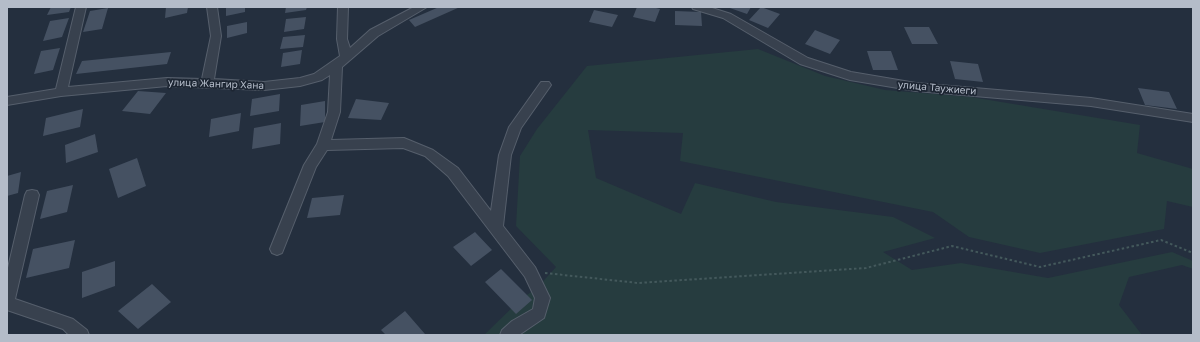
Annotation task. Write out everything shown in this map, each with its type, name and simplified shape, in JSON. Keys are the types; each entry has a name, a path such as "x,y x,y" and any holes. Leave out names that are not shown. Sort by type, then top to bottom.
{"street":[{"path":"61,92 81,7"},
{"path":"207,82 216,36 212,7"},
{"path":"343,7 342,39 346,56"},
{"name":"улица Жангир Хана","path":"7,101 61,92 167,82 284,85 318,77 336,66 374,33 422,7"},
{"name":"улица Таужиеги","path":"697,7 713,9 804,61 850,76 916,87 1091,102 1193,118"},
{"path":"277,248 310,165 323,145 334,112 336,66"},
{"path":"496,227 505,155 514,128 545,85"},
{"path":"323,145 404,143 429,153 453,172 530,272 543,298 539,313 517,326 508,335"},
{"path":"32,195 7,303 68,324 81,335"}],"path":[{"path":"530,272 638,282 866,268 952,246 1040,267 1161,240 1193,254"}],"green space":[{"path":"758,49 825,76 885,90 971,97 1140,125 1137,153 1193,169 1193,207 1167,201 1164,229 1040,253 969,237 933,212 680,161 683,133 588,130 596,178 681,214 695,183 776,202 893,217 935,238 883,252 912,270 961,263 1048,278 1172,252 1193,261 1193,269 1182,265 1129,277 1119,305 1142,335 484,335 521,299 537,288 556,267 516,226 520,156 537,129 587,66"}],"building":[{"path":"51,7 71,7 69,12 47,15"},
{"path":"166,7 188,7 187,13 165,18"},
{"path":"226,7 245,7 245,12 226,16"},
{"path":"286,7 307,7 306,10 285,13"},
{"path":"439,7 460,7 415,27 409,20"},
{"path":"637,7 652,7 660,9 655,22 633,17"},
{"path":"727,7 751,7 747,14"},
{"path":"761,7 780,14 768,28 749,20"},
{"path":"108,8 102,29 83,32 90,11"},
{"path":"594,10 618,15 612,27 589,22"},
{"path":"675,11 701,12 702,26 675,25"},
{"path":"306,17 304,29 284,32 286,19"},
{"path":"69,18 62,37 43,41 50,21"},
{"path":"247,22 247,33 227,38 227,26"},
{"path":"904,27 929,27 938,44 912,44"},
{"path":"815,30 840,40 830,54 805,44"},
{"path":"305,35 303,47 280,49 283,37"},
{"path":"60,48 53,70 34,74 41,51"},
{"path":"302,50 300,64 281,67 283,53"},
{"path":"867,51 891,51 898,70 873,70"},
{"path":"171,52 167,64 76,74 82,61"},
{"path":"950,61 978,64 983,82 955,79"},
{"path":"1138,88 1169,92 1177,109 1145,105"},
{"path":"138,91 166,93 150,114 122,111"},
{"path":"280,94 279,111 250,116 252,99"},
{"path":"356,99 389,103 381,120 348,118"},
{"path":"325,101 325,122 300,126 301,105"},
{"path":"83,109 80,127 43,136 46,118"},
{"path":"241,113 239,131 209,137 211,119"},
{"path":"281,123 280,144 252,149 254,128"},
{"path":"95,134 98,152 66,163 65,145"},
{"path":"137,158 146,186 118,198 109,169"},
{"path":"21,172 18,193 7,196 7,176"},
{"path":"73,185 67,212 40,219 47,191"},
{"path":"344,195 340,215 307,218 312,198"},
{"path":"475,232 492,250 471,266 453,247"},
{"path":"75,240 69,268 26,278 33,249"},
{"path":"115,261 115,286 82,298 82,272"},
{"path":"501,269 532,300 516,314 485,282"},
{"path":"152,284 171,302 138,329 118,311"},
{"path":"405,311 425,334 386,335 381,330"}]}
